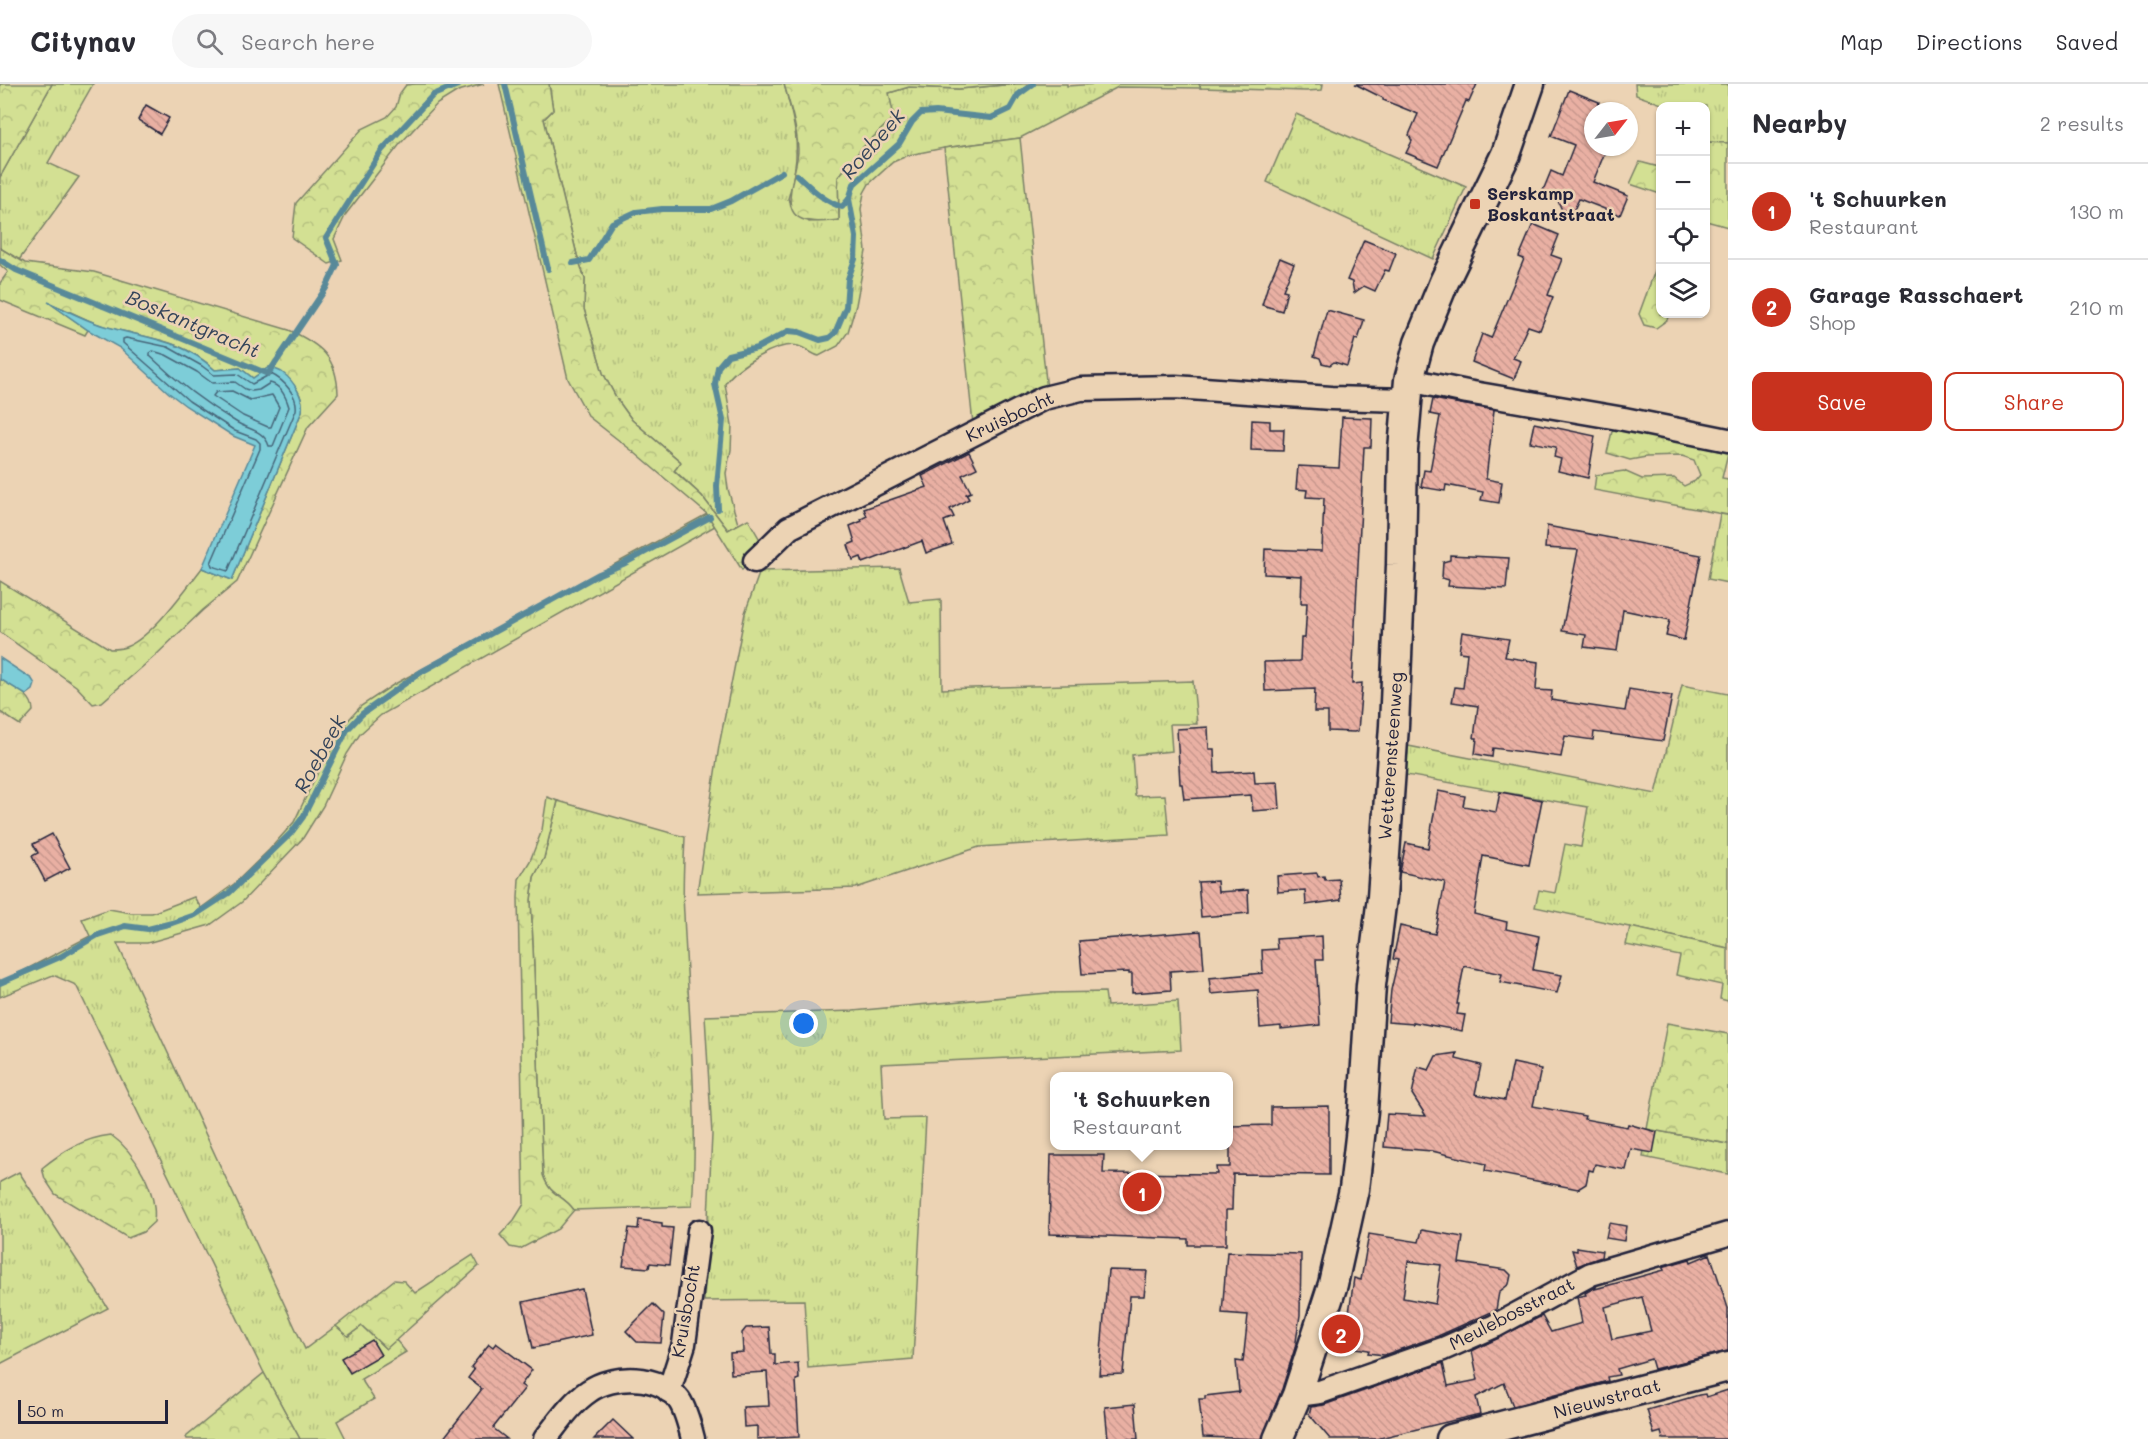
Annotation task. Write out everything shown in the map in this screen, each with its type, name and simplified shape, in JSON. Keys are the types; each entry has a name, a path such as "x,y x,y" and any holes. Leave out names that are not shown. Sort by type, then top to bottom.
{"street":[{"name":"Wetterensteenweg","path":"1278,1439 1297,1395 1333,1284 1354,1189 1362,1122 1371,985 1382,897 1394,726 1407,390 1419,343 1444,282 1506,154 1530,84"},
{"name":"Kruisbocht","path":"755,561 789,528 1044,398 1081,389 1174,387 1331,398 1407,390 1467,392 1624,419 1728,440"},
{"name":"Kruisbocht","path":"669,1391 684,1344 699,1231"},
{"name":"Meulebosstraat","path":"1297,1395 1320,1392 1443,1349 1495,1326 1591,1274 1728,1234"},
{"name":"Nieuwstraat","path":"1451,1439 1728,1367"},
{"path":"545,1439 589,1391 609,1381 619,1379 648,1381 669,1391 679,1400 693,1439"}],"green space":[{"path":"0,84 52,84 0,177"},
{"path":"52,84 93,84 48,163 79,177 19,260 0,248 0,177"},
{"path":"484,84 458,91 437,104 400,144 346,214 334,239 342,260 329,264 292,238 296,203 362,129 387,117 396,107 400,93 406,85"},
{"path":"499,84 549,84 553,110 544,119 585,279 584,309 603,373 632,420 681,462 674,471 702,496 728,530 748,519 763,545 742,570 707,514 589,417 568,379"},
{"path":"549,84 784,84 796,141 795,168 788,199 809,222 839,220 838,177 862,148 889,93 909,87 959,89 1015,84 1067,84 1067,86 1199,84 1201,88 1118,87 1020,138 909,155 893,162 869,184 864,193 861,209 866,251 856,305 848,332 838,346 819,356 798,346 780,347 747,363 725,384 732,425 731,450 726,473 738,524 728,530 702,496 674,470 680,461 632,420 603,373 584,309 585,279 544,119 553,110"},
{"path":"784,84 1015,84 959,89 909,87 889,93 894,117 862,148 838,177 839,220 817,222 799,218 790,202 798,149 795,124"},
{"path":"1199,84 1323,84 1322,90 1306,91 1201,88"},
{"path":"1635,84 1728,84 1728,143 1710,142 1710,102 1656,102 1636,95"},
{"path":"1296,114 1466,187 1433,259 1267,182"},
{"path":"1020,138 1047,390 973,424 944,148"},
{"path":"1710,142 1728,143 1728,227 1710,222"},
{"path":"1640,162 1656,166 1656,193 1630,184"},
{"path":"0,248 25,263 94,272 289,330 310,341 325,354 337,381 338,394 308,427 237,582 102,702 93,704 76,686 0,632 0,581 110,649 124,648 138,640 168,611 202,568 232,580 302,411 302,404 293,384 282,374 269,367 253,378 240,368 215,370 203,359 177,345 100,325 51,304 88,330 85,335 0,300 0,283 8,272 0,265"},
{"path":"1656,268 1656,318 1668,318 1667,320 1656,328 1644,325 1639,314"},
{"path":"1613,427 1728,453 1722,478 1728,479 1728,515 1594,490 1596,475 1624,471 1642,479 1674,478 1684,486 1695,481 1700,475 1694,460 1682,456 1630,460 1607,453"},
{"path":"707,514 715,526 381,715 360,734 347,754 323,806 303,838 242,902 210,925 147,943 117,943 305,1349 336,1326 348,1336 362,1326 385,1348 396,1340 406,1352 361,1379 374,1399 337,1421 346,1439 300,1439 264,1373 76,985 53,975 0,997 0,980 2,982 90,936 82,919 109,909 131,913 152,913 194,897 201,908 234,884 294,822 344,725 361,706 393,685"},
{"path":"1720,514 1728,515 1728,583 1708,579"},
{"path":"899,568 909,602 941,599 942,689 1193,681 1197,724 1170,724 1172,751 1132,755 1135,796 1165,795 1169,835 979,847 856,888 697,893 719,746 745,613 760,571"},
{"path":"0,679 30,700 33,711 20,725 0,712"},
{"path":"1682,685 1728,694 1728,948 1535,907 1539,890 1555,893 1565,844 1581,847 1588,807 1406,775 1408,746 1656,794"},
{"path":"547,797 558,801 544,858 534,877 531,900 543,1175 553,1192 574,1210 558,1229 520,1249 510,1247 500,1235 514,1220 524,1204 519,879 530,861 542,830"},
{"path":"558,801 685,837 683,904 694,1097 692,1206 574,1210 553,1192 543,1175 531,900 534,877 544,858"},
{"path":"1630,927 1728,948 1728,1001 1720,999 1722,985 1676,975 1680,956 1626,945"},
{"path":"1105,992 1107,1006 1178,1001 1181,1050 881,1064 884,1119 926,1118 913,1359 808,1368 804,1300 704,1301 712,1135 705,1016 853,1011 1048,993"},
{"path":"1667,1023 1728,1034 1728,1144 1647,1129"},
{"path":"1647,1129 1728,1144 1728,1174 1643,1157"},
{"path":"111,1135 120,1142 143,1174 154,1210 154,1222 143,1232 128,1238 55,1194 45,1179 42,1168 74,1146"},
{"path":"19,1172 108,1308 0,1364 0,1182"},
{"path":"473,1255 479,1266 386,1349 362,1326 348,1336 336,1326 394,1280 404,1281 415,1293"},
{"path":"264,1373 300,1439 187,1439 186,1437"}],"water":[{"path":"48,302 100,325 177,346 203,360 215,370 240,368 253,378 269,367 283,373 294,385 300,395 302,411 232,580 202,568 255,445 233,436 186,406 120,348 88,330"},
{"path":"0,658 32,679 35,684 33,690 26,695 0,679"}],"building":[{"path":"1355,84 1477,84 1469,102 1466,101 1438,166 1406,153 1412,141 1409,135 1418,114 1383,100"},
{"path":"1569,90 1599,102 1584,102 1584,156 1603,156 1593,182 1628,196 1620,215 1579,199 1572,214 1562,210 1557,199 1542,193 1551,171 1562,176 1574,145 1551,136"},
{"path":"146,105 169,118 160,134 138,120"},
{"path":"1533,224 1559,235 1551,255 1562,259 1548,295 1553,297 1540,330 1528,326 1513,358 1521,361 1514,379 1472,362 1482,334 1491,338 1524,259 1519,257"},
{"path":"1364,240 1396,253 1389,271 1385,270 1375,291 1364,286 1354,293 1352,282 1347,280"},
{"path":"1280,258 1294,264 1283,290 1287,291 1282,311 1262,305"},
{"path":"1327,310 1364,320 1358,340 1355,339 1347,366 1334,362 1330,365 1322,363 1320,358 1314,356"},
{"path":"1433,399 1494,410 1486,479 1502,482 1499,503 1481,500 1483,492 1446,485 1445,491 1421,487 1424,470 1430,471 1440,416 1430,414"},
{"path":"1342,417 1372,418 1371,447 1364,447 1352,684 1362,683 1358,731 1354,732 1328,731 1328,712 1314,712 1315,689 1265,691 1264,662 1300,661 1301,638 1305,638 1307,603 1301,603 1302,576 1264,574 1265,549 1322,551 1324,498 1306,497 1307,490 1296,489 1298,466 1339,468"},
{"path":"1252,420 1270,421 1270,429 1284,429 1283,451 1251,450"},
{"path":"1534,423 1595,436 1588,478 1558,471 1561,459 1554,457 1556,447 1530,442"},
{"path":"969,452 977,468 962,475 971,492 966,494 969,499 950,509 954,517 944,521 952,544 926,553 922,541 863,563 861,557 853,560 848,545 855,542 850,526 867,516 864,509 927,487 922,476"},
{"path":"1547,526 1701,555 1684,640 1666,636 1670,620 1623,610 1617,651 1584,647 1586,635 1562,631 1578,550 1545,548"},
{"path":"1450,555 1509,558 1506,589 1448,586 1449,580 1442,578 1443,562 1450,560"},
{"path":"1462,632 1509,639 1505,657 1538,662 1536,690 1552,691 1551,700 1625,711 1629,689 1672,696 1663,741 1594,732 1593,740 1565,736 1561,757 1493,748 1492,757 1475,754 1477,738 1474,738 1478,706 1452,702 1455,687 1463,688 1467,653 1459,652"},
{"path":"1208,727 1209,749 1214,749 1215,773 1254,771 1255,783 1278,782 1280,809 1253,811 1251,795 1184,799 1182,784 1180,784 1177,729"},
{"path":"1438,791 1465,796 1463,806 1496,812 1500,792 1542,800 1529,865 1483,856 1474,914 1507,922 1506,929 1539,936 1533,970 1562,975 1557,993 1500,982 1502,974 1464,966 1457,1004 1459,1004 1457,1014 1465,1015 1462,1031 1413,1022 1413,1024 1388,1022 1391,990 1398,960 1393,959 1400,926 1435,934 1445,882 1400,872 1406,843 1428,848"},
{"path":"52,834 70,868 45,881 32,856 38,853 33,844"},
{"path":"1317,873 1318,877 1324,876 1325,880 1339,879 1341,900 1306,905 1305,890 1278,892 1277,876"},
{"path":"1217,881 1218,892 1248,890 1249,913 1201,917 1198,882"},
{"path":"1201,931 1204,969 1170,971 1171,990 1132,993 1132,974 1129,972 1082,974 1079,941"},
{"path":"1322,936 1323,960 1316,960 1320,1025 1281,1029 1281,1026 1260,1028 1258,990 1211,994 1209,978 1263,973 1262,950 1277,949 1276,939"},
{"path":"1457,1053 1456,1059 1481,1065 1475,1094 1505,1100 1513,1063 1541,1069 1533,1106 1585,1116 1584,1119 1627,1127 1628,1124 1657,1132 1653,1153 1631,1149 1626,1170 1595,1164 1593,1171 1589,1170 1586,1184 1578,1189 1485,1171 1486,1164 1432,1151 1384,1147 1387,1114 1426,1116 1412,1094 1418,1067 1429,1070 1436,1056"},
{"path":"1329,1106 1329,1175 1233,1174 1232,1210 1226,1210 1226,1245 1188,1245 1188,1239 1049,1234 1051,1155 1104,1155 1103,1173 1217,1174 1216,1167 1230,1167 1233,1126 1271,1125 1271,1107"},
{"path":"639,1220 662,1223 662,1227 673,1228 669,1265 650,1263 649,1268 623,1266 629,1228 638,1229"},
{"path":"1609,1223 1626,1226 1624,1241 1606,1238"},
{"path":"1422,1230 1463,1237 1459,1263 1506,1270 1511,1275 1509,1284 1499,1292 1496,1310 1438,1336 1384,1355 1349,1347 1349,1341 1340,1340 1342,1320 1348,1320 1354,1278 1361,1280 1369,1234 1419,1242","holes":["1408,1261 1441,1265 1435,1304 1403,1298"]},
{"path":"1577,1247 1602,1251 1601,1257 1577,1266 1572,1250 1577,1251"},
{"path":"1227,1252 1301,1254 1300,1315 1295,1348 1262,1439 1203,1437 1199,1399 1205,1399 1205,1396 1239,1392 1236,1361 1243,1362 1248,1315 1222,1313"},
{"path":"1710,1254 1728,1308 1728,1351 1654,1369 1651,1359 1617,1369 1619,1375 1607,1377 1608,1381 1513,1406 1504,1383 1476,1397 1480,1414 1376,1439 1330,1439 1309,1414 1311,1407 1324,1405 1443,1363 1448,1386 1478,1380 1472,1351 1542,1316 1551,1332 1582,1323 1577,1297 1586,1295 1585,1293 1596,1287 1595,1289 1664,1270 1662,1267 1690,1259 1691,1262","holes":["1642,1297 1651,1331 1612,1339 1605,1307"]},
{"path":"1108,1270 1147,1271 1144,1296 1130,1296 1123,1374 1099,1375"},
{"path":"582,1289 592,1335 533,1348 523,1302"},
{"path":"653,1304 664,1315 661,1343 637,1342 626,1331"},
{"path":"769,1327 771,1354 775,1354 775,1365 798,1363 799,1379 796,1380 799,1437 757,1439 757,1426 744,1427 743,1407 769,1406 767,1372 731,1374 730,1353 743,1352 742,1333 746,1328"},
{"path":"372,1340 381,1355 350,1373 341,1358"},
{"path":"496,1343 532,1370 521,1385 525,1388 493,1428 507,1439 443,1439 482,1389 468,1378 474,1370 471,1367 489,1344 493,1347"},
{"path":"1728,1390 1728,1439 1663,1439 1661,1432 1654,1434 1647,1410 1699,1395 1705,1394 1706,1397"},
{"path":"1135,1404 1138,1439 1108,1439 1105,1407"},
{"path":"613,1420 633,1439 594,1439"}],"waterway":[{"name":"Boskantgracht","path":"0,260 16,270 268,374 326,288 337,265 326,238 382,150 433,95 460,84"},
{"name":"Boskantgracht","path":"505,84 548,269"},
{"name":"Roebeek","path":"718,509 717,486 723,420 715,384 718,367 728,355 757,348 789,331 799,332 820,340 829,338 835,333 846,307 848,279 855,259 856,237 849,199 854,184 899,144 912,122 921,113 936,112 991,118 1010,109 1018,95 1033,84"},
{"name":"Boskantgracht","path":"573,263 589,260 612,223 636,212 662,209 711,209 731,201 782,172"},
{"name":"Boskantgracht","path":"797,175 818,194 835,204 842,207 849,199"},
{"name":"Roebeek","path":"0,983 60,957 98,935 125,926 148,929 172,923 195,915 229,893 291,833 303,817 347,730 362,714 421,672 599,574 623,564 710,517"}],"place":[{"name":"Serskamp Boskantstraat","path":"1475,204"},
{"name":"'t Schuurken","path":"1142,1192"},
{"name":"Garage Rasschaert","path":"1341,1334"}]}
